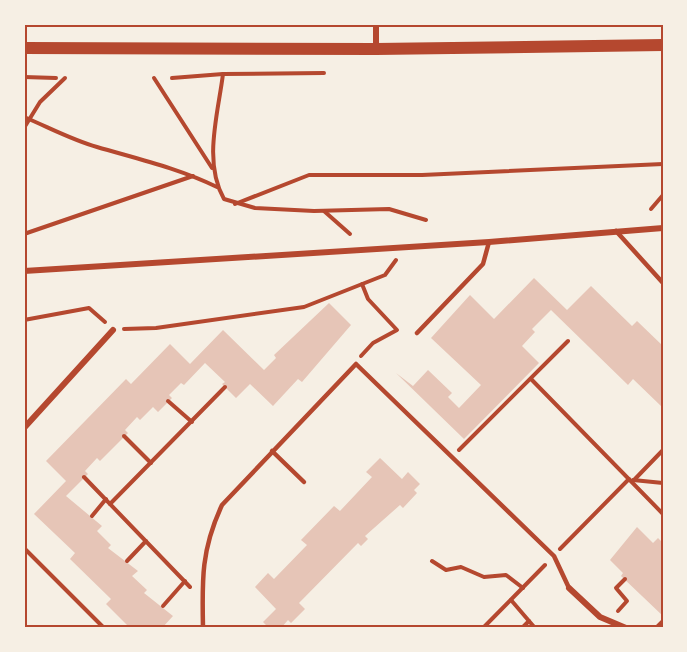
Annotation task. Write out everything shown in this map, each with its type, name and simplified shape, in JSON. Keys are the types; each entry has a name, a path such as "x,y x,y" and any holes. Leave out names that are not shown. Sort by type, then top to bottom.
{"main road":[{"path":"24,48 376,49 663,45"}],"street":[{"path":"376,24 376,49"},
{"path":"24,271 489,242 663,228"},
{"path":"24,428 113,330"},
{"path":"569,588 600,617 626,628"}],"lane":[{"path":"616,231 663,283"},
{"path":"417,333 483,264 489,242"},
{"path":"203,628 201,577 210,531 222,505 356,364 554,556 569,588"},
{"path":"272,451 304,482"}],"path":[{"path":"172,78 223,74 324,73"},
{"path":"223,74 212,162 217,187 224,199 255,208 323,211 389,209 426,220"},
{"path":"24,77 57,78"},
{"path":"24,128 26,118 65,78"},
{"path":"154,78 214,171"},
{"path":"26,118 96,147 134,156 194,176 217,187"},
{"path":"235,204 309,175 422,175 663,164"},
{"path":"24,234 194,176"},
{"path":"651,209 663,195"},
{"path":"323,211 350,234"},
{"path":"24,320 89,308 113,330 156,328 304,307 385,275 404,247"},
{"path":"356,364 373,343 397,330 368,299 362,284"},
{"path":"452,457 568,341"},
{"path":"531,379 632,479 663,514"},
{"path":"110,504 225,387"},
{"path":"168,401 192,422"},
{"path":"124,436 151,463"},
{"path":"632,479 663,450"},
{"path":"84,477 202,599"},
{"path":"632,479 663,483"},
{"path":"92,516 106,500"},
{"path":"128,561 146,541"},
{"path":"24,548 104,628"},
{"path":"432,561 446,570 466,567 484,577 506,575 523,588"},
{"path":"609,621 627,601 616,588 625,579"},
{"path":"163,606 186,581"},
{"path":"511,600 535,628"},
{"path":"522,628 529,621"},
{"path":"656,628 663,621"}],"building":[{"path":"534,278 567,310 591,286 632,326 637,321 663,346 661,406 633,379 628,385 551,310 532,329 535,332 522,346 539,363 464,439 396,373 413,386 428,370 452,393 448,397 459,408 481,385 431,338 470,295 494,319"},
{"path":"329,303 351,325 302,382 298,379 273,406 250,384 236,398 222,384 225,382 205,363 184,385 181,383 169,395 172,398 158,412 153,407 140,420 137,417 125,430 128,433 100,461 97,458 85,471 88,474 66,496 102,526 97,531 111,545 108,548 138,571 132,576 147,590 144,593 173,616 162,628 130,628 106,604 111,599 70,559 75,553 34,514 66,481 46,461 126,379 131,384 170,344 190,364 223,330 264,370 276,358 274,355"},
{"path":"380,458 402,479 408,472 420,484 414,490 417,493 403,508 400,505 365,536 368,539 361,546 358,543 299,603 305,609 291,623 288,620 281,628 269,628 263,622 276,609 255,587 268,573 274,579 307,545 301,540 334,506 340,511 372,477 366,472"},
{"path":"637,527 653,543 658,538 663,543 663,616 621,576 623,573 610,560"}]}
